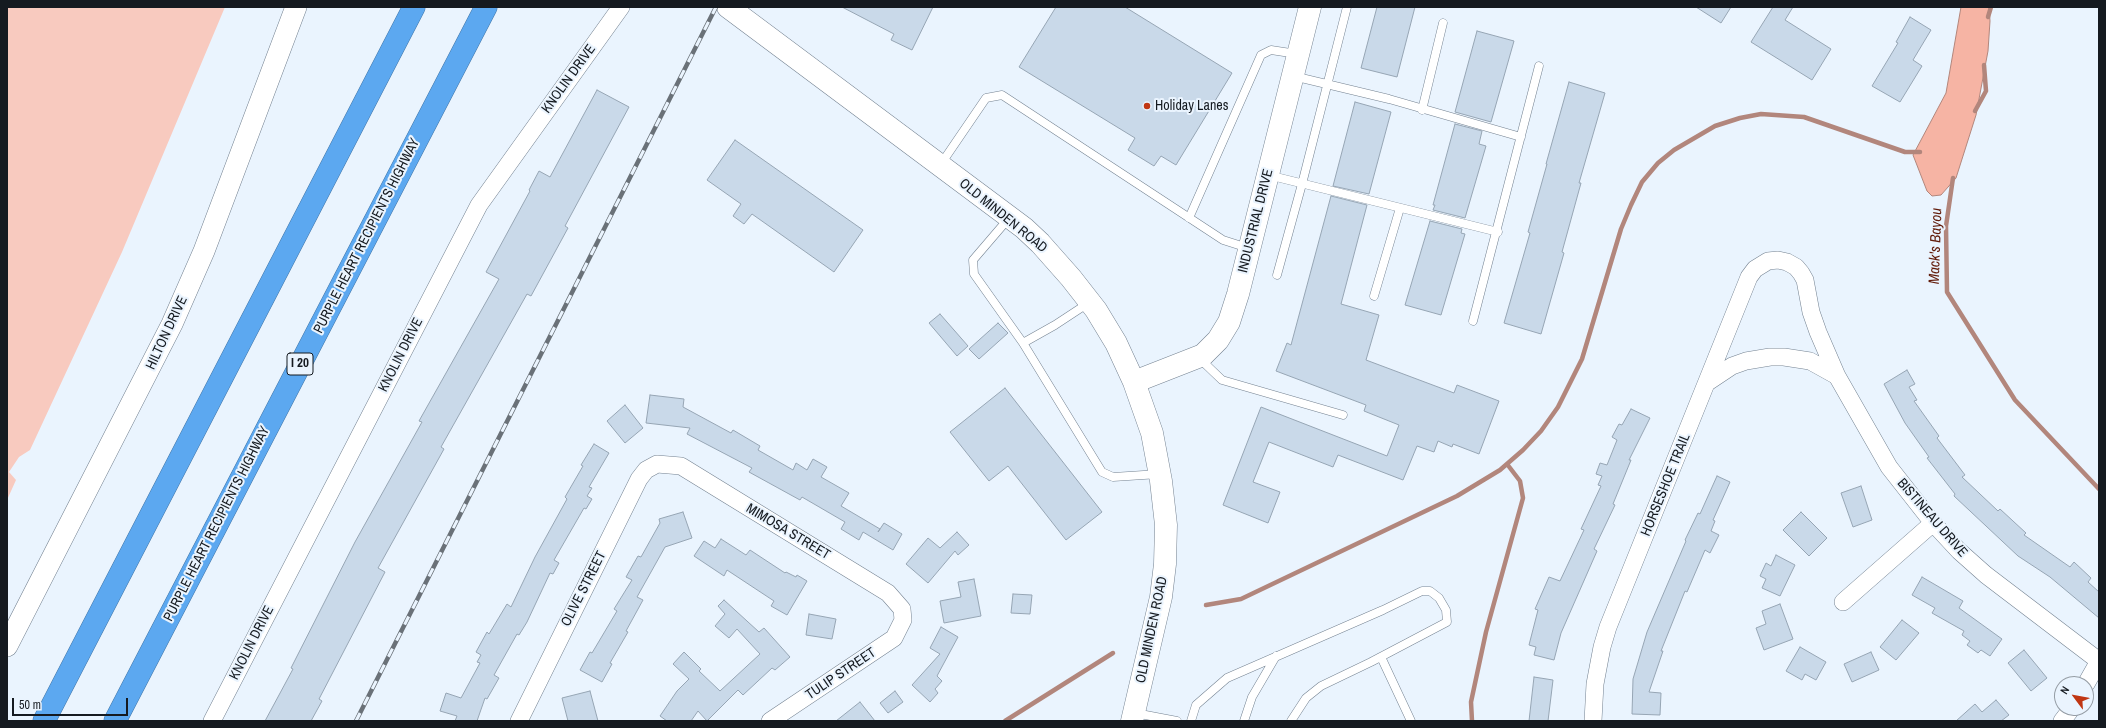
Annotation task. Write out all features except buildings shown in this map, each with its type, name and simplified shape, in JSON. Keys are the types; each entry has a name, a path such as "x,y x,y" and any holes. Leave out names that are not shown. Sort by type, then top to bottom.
{"highway":[{"path":"44,721 414,7"},
{"name":"PURPLE HEART RECIPIENTS HIGHWAY","path":"115,721 486,7"}],"main road":[{"name":"OLD MINDEN ROAD","path":"728,7 1009,217 1051,254 1090,302 1116,344 1134,382 1152,432 1160,474 1166,525 1163,582 1158,611 1133,717"},
{"name":"INDUSTRIAL DRIVE","path":"1134,382 1198,357 1209,350 1218,340 1229,322 1310,7"}],"street":[{"name":"HILTON DRIVE","path":"7,646 172,324 204,250 296,7"},
{"name":"KNOLIN DRIVE","path":"212,721 479,205 621,7"},
{"name":"BISTINEAU DRIVE","path":"1768,261 1778,260 1787,262 1796,267 1801,273 1805,280 1811,312 1837,376 1889,467 1933,523 1959,551 1986,575 2099,661"},
{"name":"HORSESHOE TRAIL","path":"1593,721 1595,684 1608,627 1708,382 1749,277 1755,269 1768,261"},
{"path":"1708,382 1732,366 1746,361 1770,357 1784,357 1810,361 1837,376"},
{"name":"MIMOSA STREET","path":"657,464 681,466 888,593 902,610 903,620"},
{"name":"OLIVE STREET","path":"519,721 640,479 646,470 657,464"},
{"path":"1843,602 1933,523"},
{"name":"TULIP STREET","path":"770,721 894,638 903,620"},
{"path":"2091,676 2099,661"}],"lane":[{"path":"1277,275 1347,7"},
{"path":"1422,110 1443,23"},
{"path":"1189,218 1261,55 1271,50 1298,55"},
{"path":"1473,320 1498,232 1539,66"},
{"path":"1292,76 1521,137"},
{"path":"940,165 986,98 1002,94 1223,240 1249,248"},
{"path":"1267,175 1498,232"},
{"path":"1374,296 1400,208"},
{"path":"1009,217 973,260 974,274 1022,343 1102,472 1113,477 1160,474"},
{"path":"1022,343 1055,325 1090,302"},
{"path":"1198,357 1222,380 1343,415"},
{"path":"1191,721 1196,705 1227,678 1422,591 1430,591 1438,598 1446,610 1448,622 1321,686 1306,698 1290,721"},
{"path":"1244,721 1252,697 1276,656"},
{"path":"1381,657 1411,721"},
{"path":"1133,717 1178,721"}],"shaded area":[{"path":"7,7 225,7 122,252 30,450 19,457 9,472 16,480 7,500"},
{"path":"1961,7 1989,7 1990,21 1988,51 1976,115 1956,178 1941,195 1932,196 1927,191 1913,155 1946,93"}],"waterway":[{"name":"Mack's Bayou","path":"1988,17 1991,7"},
{"name":"Mack's Bayou","path":"1975,111 1986,91 1984,65"},
{"path":"1206,605 1241,599 1457,496 1500,470 1523,450 1541,431 1558,407 1582,359 1621,229 1642,182 1658,163 1674,150 1715,126 1740,118 1761,114 1804,117 1905,152 1920,152"},
{"name":"Mack's Bayou","path":"1953,178 1946,226 1947,292 2015,400 2099,489"},
{"path":"1472,721 1471,702 1486,632 1523,498 1520,481 1507,464"},
{"path":"1005,721 1113,653"}],"railway":[{"path":"356,721 716,7"}],"place":[{"name":"Holiday Lanes","path":"1147,106"}]}
